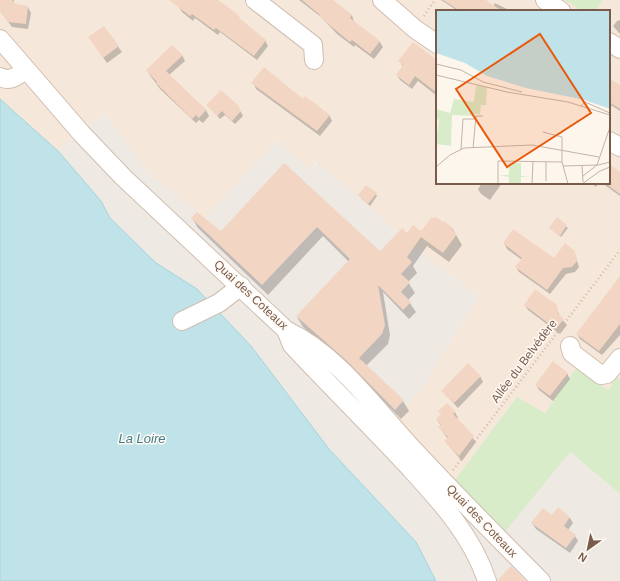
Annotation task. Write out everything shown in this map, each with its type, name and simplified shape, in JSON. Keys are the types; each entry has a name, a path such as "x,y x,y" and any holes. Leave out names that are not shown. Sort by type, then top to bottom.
{"street":[{"path":"255,0 313,45 314,60"},
{"path":"382,0 415,30 436,43"},
{"path":"544,0 559,10"},
{"name":"Quai des Coteaux","path":"0,39 25,70 82,134 123,177 286,330 302,338 324,354 363,393 444,482 541,581"},
{"path":"610,43 620,49"},
{"path":"0,77 4,79 16,77 25,70"},
{"path":"610,142 620,147"},
{"path":"182,320 220,303 240,286"},
{"path":"286,330 292,344 367,422 455,520 473,546 487,581"},
{"path":"570,346 572,353 601,374 607,374 620,358"}],"path":[{"name":"Allée du Belvédère","path":"444,482 620,250"}],"shaded area":[{"path":"0,0 620,0 620,379 617,376 608,390 576,368 545,413 452,484 394,417 421,390 479,295 434,263 316,162 311,171 277,140 205,219 148,173 105,113 58,151 0,99"},
{"path":"105,113 148,173 205,218 277,140 311,171 317,162 434,263 479,295 421,390 395,417 452,484 570,452 620,494 620,581 436,581 416,542 329,449 197,289 156,263 110,218 101,201 58,151"}],"green space":[{"path":"565,0 603,0 596,10 580,10"},
{"path":"576,368 608,390 617,376 620,379 620,494 570,452 504,533 452,484 517,397 545,413"}],"water":[{"name":"La Loire","path":"0,99 58,151 101,201 110,218 156,263 197,289 251,346 329,449 416,542 436,581 0,581"}],"building":[{"path":"0,0 12,0 16,4 28,6 26,24 8,22 0,11"},
{"path":"169,0 218,0 239,15 238,17 266,40 254,56 216,28 214,30 192,14 190,16"},
{"path":"302,0 333,0 352,15 350,18 380,41 370,54 352,40 350,42"},
{"path":"443,0 486,0 501,10 458,10"},
{"path":"104,26 119,46 103,58 88,37"},
{"path":"413,42 436,59 436,92 415,76 409,85 396,75 403,65 398,61"},
{"path":"172,45 183,55 166,71 206,110 199,118 196,115 192,119 156,83 157,82 146,70"},
{"path":"264,67 303,99 305,96 330,115 317,131 251,83"},
{"path":"610,79 620,85 620,109 610,103"},
{"path":"221,90 239,106 238,108 241,111 232,121 222,111 217,116 206,105"},
{"path":"284,163 380,251 402,228 407,233 413,225 421,231 432,217 436,217 443,222 444,221 453,228 452,230 457,234 443,253 421,237 407,257 412,262 401,274 410,282 401,292 411,302 403,310 378,285 385,325 382,334 359,358 404,400 395,410 346,360 296,316 350,259 317,227 262,285 191,218 197,212 221,231"},
{"path":"610,165 620,172 620,194 609,186"},
{"path":"366,185 377,193 368,204 358,195"},
{"path":"557,217 567,225 560,236 549,228"},
{"path":"513,229 554,258 565,243 575,251 577,261 572,267 563,268 547,290 515,267 522,258 503,243"},
{"path":"620,276 620,324 599,351 576,334"},
{"path":"535,289 557,305 558,314 564,319 556,329 524,305"},
{"path":"553,361 568,373 550,396 535,385"},
{"path":"468,363 481,376 454,403 441,391"},
{"path":"447,403 456,412 453,414 474,436 459,456 444,441 448,437 438,427 441,425 436,419 441,414 438,411"},
{"path":"558,507 570,517 564,526 576,535 566,548 531,523 543,508 552,515"},
{"path":"511,566 526,581 497,581"}]}
